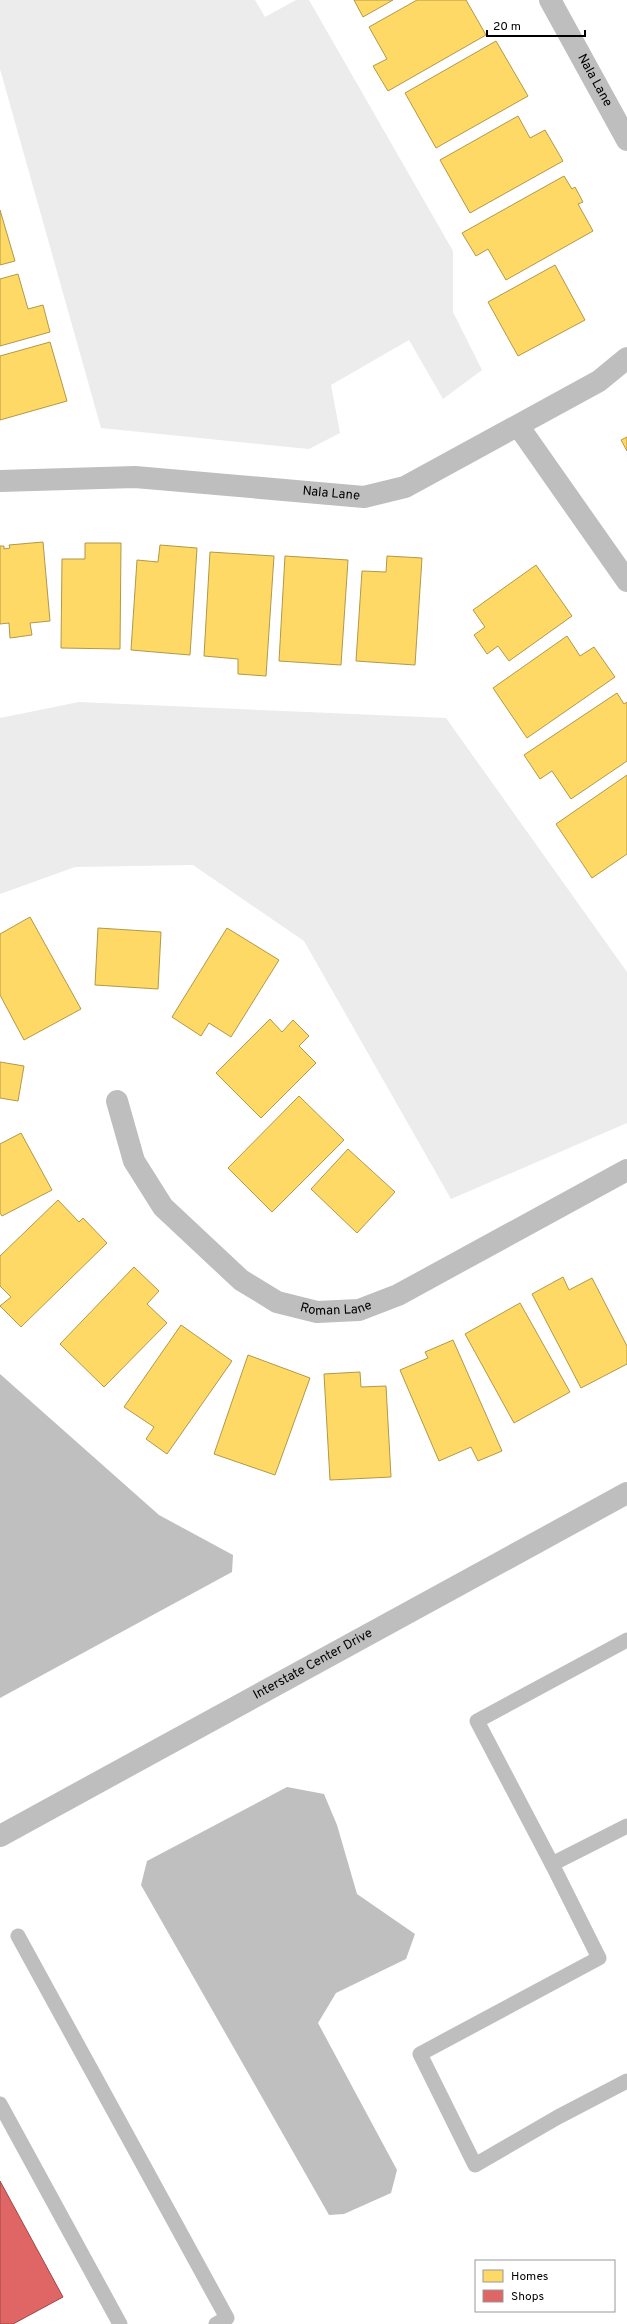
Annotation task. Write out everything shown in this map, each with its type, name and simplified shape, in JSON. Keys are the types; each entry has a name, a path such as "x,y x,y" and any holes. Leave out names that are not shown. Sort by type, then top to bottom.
{"street":[{"name":"Nala Lane","path":"550,0 627,140"},
{"name":"Nala Lane","path":"0,481 135,477 364,496 405,487 519,427 599,381 627,358"},
{"path":"519,427 627,581"},
{"name":"Roman Lane","path":"117,1101 134,1161 163,1207 241,1280 277,1302 317,1312 359,1310 398,1295 627,1170"},
{"name":"Interstate Center Drive","path":"0,1836 627,1493"}],"lane":[{"path":"627,1640 477,1721 552,1864 599,1958 420,2054 475,2165 558,2117 627,2081"},
{"path":"552,1864 627,1826"},
{"path":"18,1936 227,2318 216,2324"},
{"path":"0,2104 120,2324"}],"shaded area":[{"path":"0,0 255,0 265,17 296,0 309,0 453,251 453,312 482,370 443,399 409,340 331,385 340,433 309,449 101,428 0,69"},
{"path":"79,702 446,718 627,972 627,1123 451,1199 304,941 193,865 75,867 0,894 0,718"},
{"path":"0,1374 159,1515 233,1555 232,1572 0,1698"},
{"path":"287,1787 324,1794 337,1825 357,1894 415,1934 406,1959 336,1993 318,2023 397,2170 391,2193 344,2214 329,2215 141,1885 147,1861"}],"building: Homes":[{"path":"354,0 393,0 363,17"},
{"path":"417,0 466,0 486,35 388,91 373,66 387,59 369,27"},
{"path":"496,41 528,96 436,148 405,93"},
{"path":"518,116 530,138 545,130 563,161 470,213 440,160"},
{"path":"564,176 572,189 575,187 583,202 578,204 593,231 506,280 488,249 476,256 462,233"},
{"path":"0,210 15,261 0,265"},
{"path":"555,265 585,320 518,356 488,302"},
{"path":"18,274 28,309 43,305 50,332 0,346 0,279"},
{"path":"50,342 67,401 0,420 0,356"},
{"path":"627,437 627,451 621,440"},
{"path":"43,542 50,621 30,623 32,635 10,638 9,623 0,624 0,546 4,546 4,549 10,548 9,545"},
{"path":"85,543 121,543 120,649 61,648 62,559 85,559"},
{"path":"160,545 197,548 190,655 131,650 137,560 158,562"},
{"path":"210,552 274,556 266,676 238,674 238,659 204,656"},
{"path":"285,556 348,560 341,665 279,661"},
{"path":"387,556 422,558 415,665 356,661 362,571 386,572"},
{"path":"536,565 572,616 509,661 498,646 487,654 474,635 485,627 473,610"},
{"path":"567,636 580,656 594,647 615,677 527,738 493,688"},
{"path":"617,693 624,704 627,702 627,761 571,799 552,771 540,779 524,755"},
{"path":"627,775 627,854 592,878 556,824"},
{"path":"30,917 81,1009 24,1040 0,995 0,934"},
{"path":"98,928 161,932 158,989 95,985"},
{"path":"227,928 279,960 231,1037 209,1023 201,1036 172,1017"},
{"path":"270,1019 282,1032 293,1020 309,1036 299,1046 316,1063 261,1118 216,1073"},
{"path":"0,1062 24,1066 18,1101 0,1098"},
{"path":"299,1096 344,1140 272,1212 228,1168"},
{"path":"21,1133 52,1190 2,1216 0,1213 0,1144"},
{"path":"348,1149 395,1192 357,1233 311,1189"},
{"path":"58,1200 79,1222 83,1218 107,1243 21,1327 0,1306 11,1297 0,1286 0,1256"},
{"path":"134,1267 159,1291 147,1304 167,1323 104,1387 60,1344"},
{"path":"563,1277 569,1290 592,1278 627,1346 627,1364 581,1388 532,1294"},
{"path":"520,1303 570,1392 514,1423 465,1334"},
{"path":"181,1325 232,1361 167,1454 146,1439 154,1427 124,1407"},
{"path":"453,1340 502,1451 478,1461 471,1447 439,1461 400,1370 428,1358 425,1352"},
{"path":"248,1355 310,1378 275,1475 214,1454"},
{"path":"360,1372 361,1387 386,1386 391,1477 330,1480 324,1374"}],"building: Shops":[{"path":"0,2181 63,2297 13,2324 0,2324"}]}
